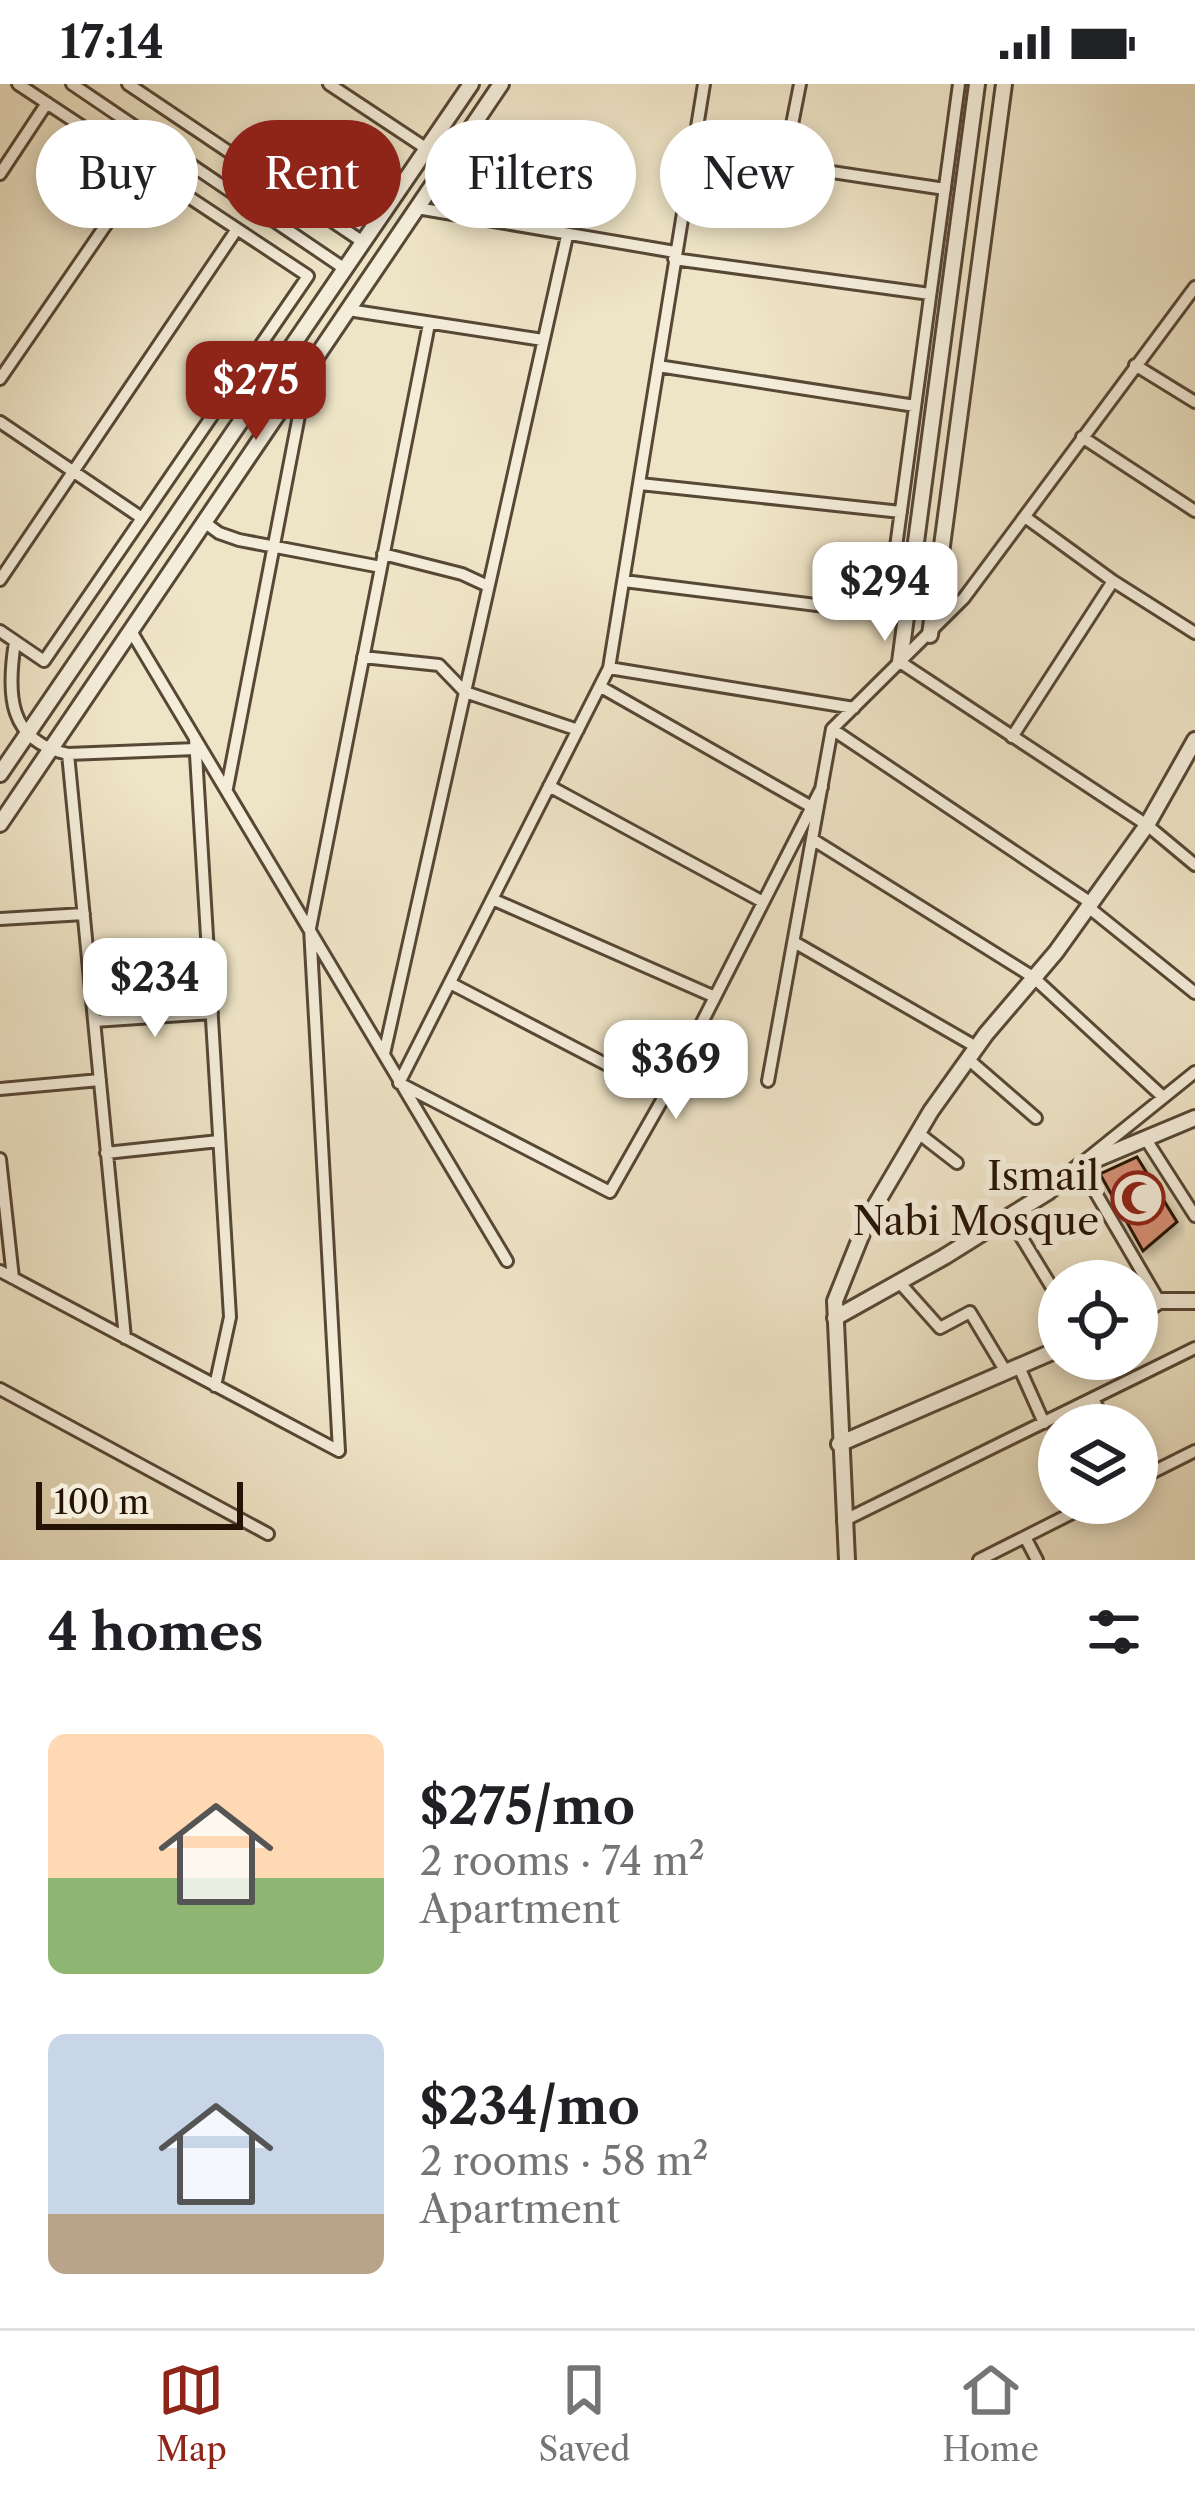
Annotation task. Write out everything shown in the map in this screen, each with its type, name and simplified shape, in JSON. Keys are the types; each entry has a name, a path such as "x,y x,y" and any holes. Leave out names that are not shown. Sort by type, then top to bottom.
{"street":[{"path":"18,84 73,120"},
{"path":"72,84 345,268"},
{"path":"128,84 364,242"},
{"path":"329,84 425,148"},
{"path":"446,120 470,84"},
{"path":"0,824 501,84"},
{"path":"698,120 704,84"},
{"path":"793,120 800,84"},
{"path":"887,614 959,84"},
{"path":"900,662 976,84"},
{"path":"930,635 1004,84"},
{"path":"0,174 47,103"},
{"path":"0,774 425,152"},
{"path":"835,173 945,189"},
{"path":"0,631 44,661 308,276 198,204"},
{"path":"417,208 675,255 930,294"},
{"path":"0,379 104,228"},
{"path":"399,1084 609,668 679,228"},
{"path":"0,580 237,230"},
{"path":"384,1054 567,236"},
{"path":"399,1084 610,1192 815,808 832,729 964,598 1194,289"},
{"path":"348,310 544,340"},
{"path":"0,1271 339,1451 310,928 429,324"},
{"path":"1136,365 1195,402"},
{"path":"658,367 915,406"},
{"path":"227,788 308,370"},
{"path":"1,426 142,518"},
{"path":"1082,437 1195,511"},
{"path":"640,484 901,512"},
{"path":"1025,517 1195,633"},
{"path":"204,522 238,540 462,574 488,586"},
{"path":"624,581 905,616"},
{"path":"1012,737 1113,581"},
{"path":"130,631 507,1261"},
{"path":"15,642 9,683 13,710 28,734 50,750 68,754 196,749"},
{"path":"363,657 439,664 465,692 578,730"},
{"path":"900,662 1147,825 1195,865"},
{"path":"609,668 854,708"},
{"path":"601,687 815,808"},
{"path":"832,729 1089,905 1195,993"},
{"path":"195,734 230,1317 215,1386"},
{"path":"847,1560 835,1301 869,1216 917,1132 1147,825 1193,750"},
{"path":"68,754 125,1338"},
{"path":"549,786 763,902"},
{"path":"769,1081 815,808"},
{"path":"812,839 1033,977 1163,1097"},
{"path":"492,899 715,997"},
{"path":"0,920 84,914"},
{"path":"794,942 973,1053 1036,1118"},
{"path":"450,983 664,1095"},
{"path":"94,1021 212,1012"},
{"path":"835,1318 1009,1216 1195,1072"},
{"path":"0,1090 100,1080"},
{"path":"1075,1169 1195,1118"},
{"path":"917,1132 957,1163"},
{"path":"106,1153 219,1141"},
{"path":"1147,1141 1195,1216"},
{"path":"0,1159 13,1278"},
{"path":"1075,1169 1160,1301 1195,1300"},
{"path":"1009,1216 1038,1264"},
{"path":"899,1282 940,1328 970,1312 1013,1369 1038,1414"},
{"path":"1083,1404 1195,1348"},
{"path":"839,1444 1038,1358"},
{"path":"0,1390 268,1534"},
{"path":"1094,1399 1096,1404"},
{"path":"843,1521 1038,1425"},
{"path":"1158,1470 1195,1451"},
{"path":"979,1560 1050,1524"},
{"path":"1024,1537 1037,1560"}],"building":[{"name":"Ismail Nabi Mosque","path":"1137,1157 1177,1222 1143,1251 1100,1174"}],"place":[{"name":"Ismail Nabi Mosque","path":"1138,1198"}]}
